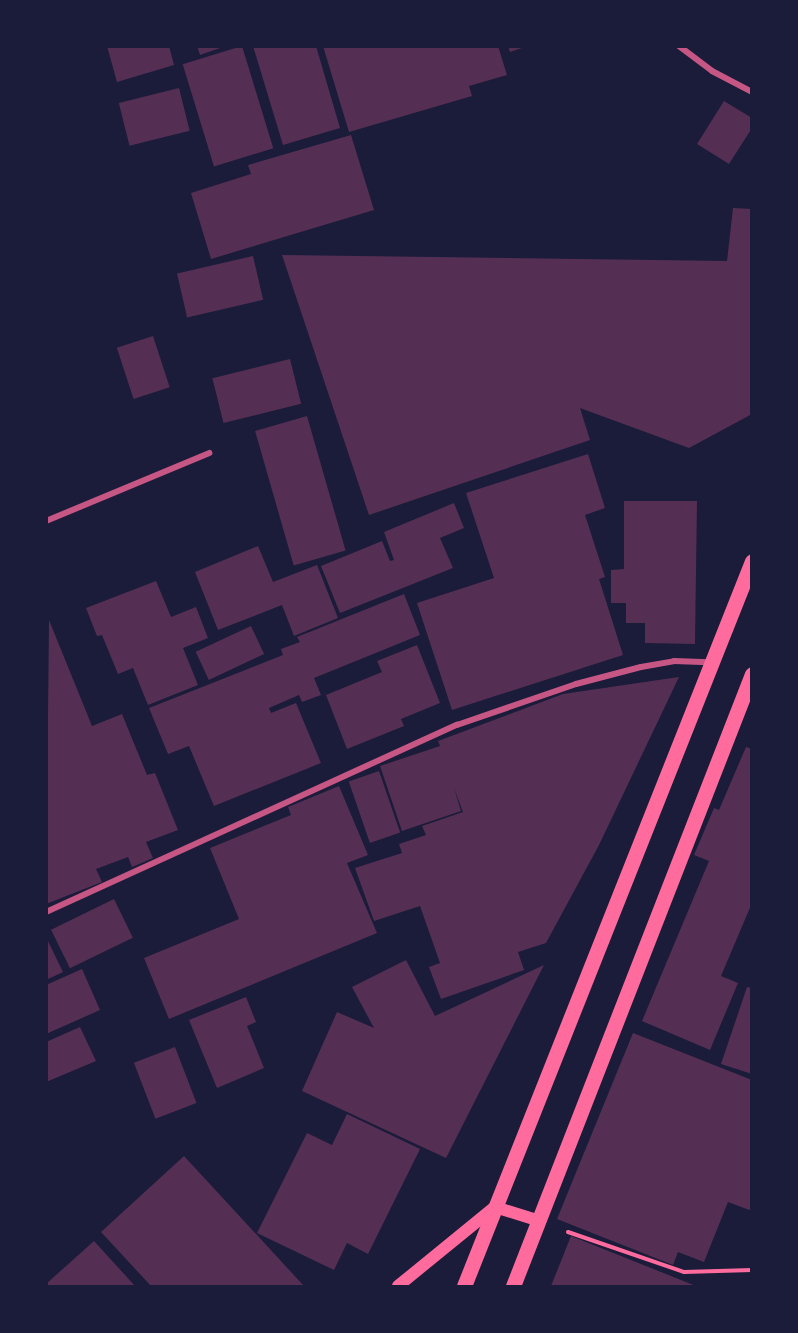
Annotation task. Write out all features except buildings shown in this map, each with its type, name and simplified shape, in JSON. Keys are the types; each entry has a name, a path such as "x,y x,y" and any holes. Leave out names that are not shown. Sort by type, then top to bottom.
{"main road":[{"path":"465,1287 752,561"},
{"path":"513,1287 752,674"},
{"path":"495,1208 540,1221"},
{"path":"398,1287 495,1208"}],"street":[{"path":"679,46 712,71 752,92"},
{"path":"46,521 209,453"},
{"path":"46,912 457,725 576,684 641,667 674,661 713,662"}],"path":[{"path":"540,1221 663,1268 684,1272 752,1270"}]}
